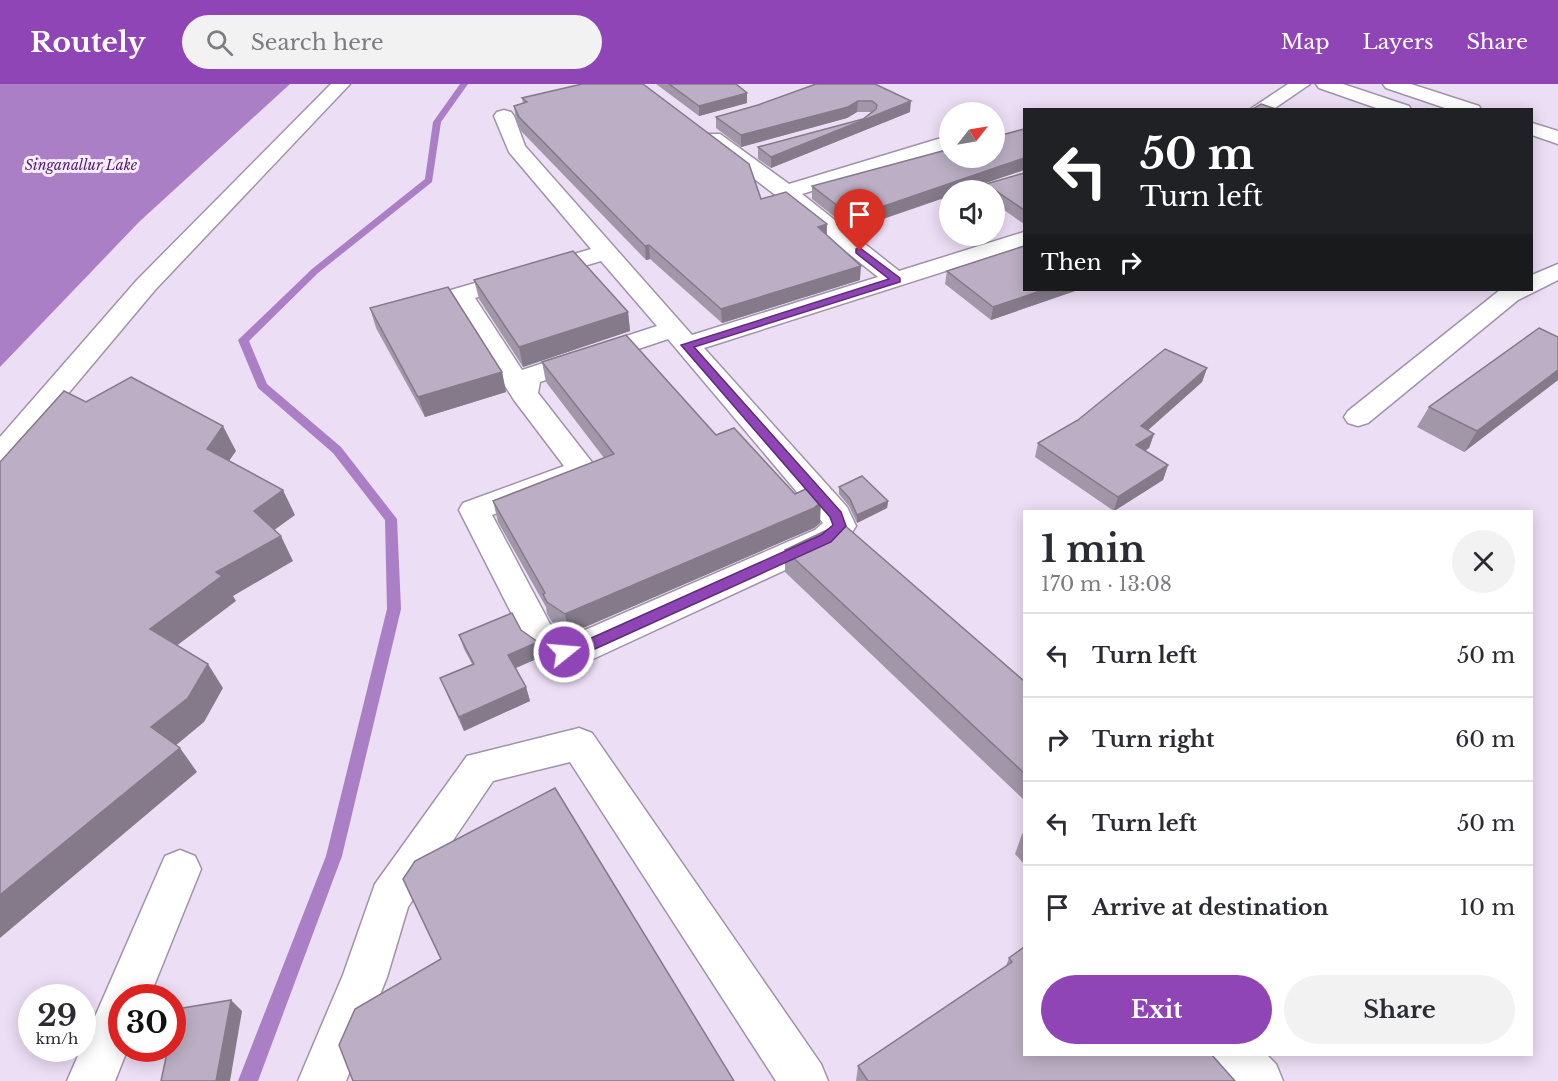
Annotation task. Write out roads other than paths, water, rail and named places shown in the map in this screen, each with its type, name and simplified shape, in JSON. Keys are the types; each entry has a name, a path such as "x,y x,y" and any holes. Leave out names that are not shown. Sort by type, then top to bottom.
{"main road":[{"path":"0,456 146,285 341,84"},
{"path":"1261,108 1301,84"},
{"path":"1325,84 1396,108"},
{"path":"1392,84 1466,108"},
{"path":"504,116 516,148 607,252 836,515 840,526 826,538 581,649 564,652 538,633 474,510 583,470 525,394 460,295 607,252"},
{"path":"706,122 737,156 896,280"},
{"path":"1533,129 1558,138"},
{"path":"786,192 939,145"},
{"path":"737,156 758,150"},
{"path":"525,394 527,377 896,280 1023,239"},
{"path":"1533,284 1558,271"},
{"path":"1358,417 1509,295 1519,291"},
{"path":"322,1081 365,977 390,898 481,768 579,744 804,1081"},
{"path":"132,984 180,869"},
{"path":"92,1081 108,1043"},
{"path":"1234,1056 1259,1081"}],"water":[{"name":"Singanallur Lake","path":"0,84 290,84 139,222 0,367"}],"waterway":[{"path":"248,1081 334,856 394,609 391,519 337,450 262,386 243,340 315,271 429,180 437,122 464,84"}]}
